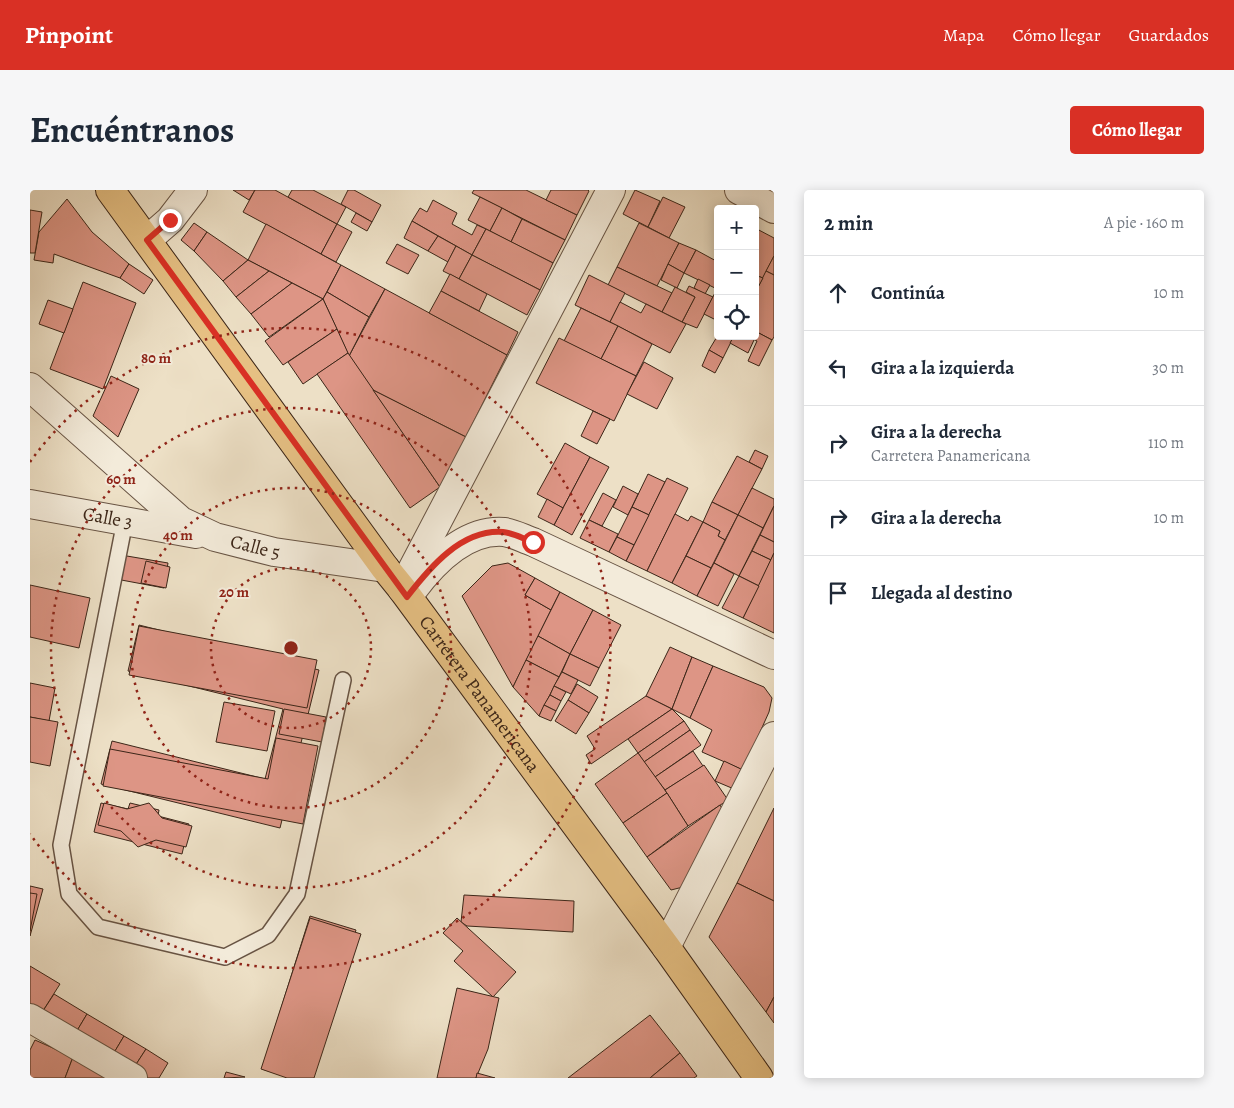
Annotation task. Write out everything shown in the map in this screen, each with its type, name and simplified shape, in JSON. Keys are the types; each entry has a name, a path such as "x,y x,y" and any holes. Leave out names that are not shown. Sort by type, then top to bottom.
{"main road":[{"name":"Carretera Panamericana","path":"110,190 384,568 405,593 666,947 759,1078"}],"street":[{"path":"147,240 170,220 193,190"},
{"path":"405,593 611,190"},
{"path":"739,190 774,209"},
{"name":"Calle 5","path":"30,387 181,521 215,537 274,552 384,568"},
{"name":"Calle 3","path":"30,504 215,537"},
{"path":"405,593 460,543 482,533 505,532 533,542 774,655"},
{"path":"666,947 774,736"},
{"path":"30,1018 133,1078"}],"lane":[{"path":"125,521 61,845 69,894 98,927 225,956 268,935 297,894 343,680"}],"building":[{"path":"233,190 255,190 249,200"},
{"path":"255,190 275,190 337,224 321,254 243,212"},
{"path":"292,190 313,190 346,207 337,224 288,197"},
{"path":"348,190 354,190 381,205 372,222 341,204"},
{"path":"474,190 526,190 577,215 565,240 472,193"},
{"path":"551,190 589,191 577,215 546,200"},
{"path":"635,190 660,201 648,227 623,214"},
{"path":"480,197 502,208 490,231 468,220"},
{"path":"663,197 685,207 669,238 648,227"},
{"path":"67,199 92,232 129,264 120,278 54,254 53,263 34,260 39,232"},
{"path":"433,200 457,213 452,224 472,235 477,225 486,229 472,255 412,221 420,208 427,212"},
{"path":"502,208 522,219 511,242 490,231"},
{"path":"30,210 42,212 35,253 30,253"},
{"path":"356,213 372,222 367,231 351,222"},
{"path":"522,219 565,240 553,263 511,242"},
{"path":"412,221 438,236 428,251 404,238"},
{"path":"194,223 207,232 194,251 181,240"},
{"path":"639,223 679,243 657,286 617,267"},
{"path":"266,224 341,265 323,299 248,260"},
{"path":"337,224 352,232 336,262 321,254"},
{"path":"486,229 553,263 540,290 472,255"},
{"path":"759,230 774,238 774,256 763,278 759,276"},
{"path":"207,232 248,260 223,281 194,251"},
{"path":"438,236 456,246 448,262 428,251"},
{"path":"679,243 696,250 684,273 668,264"},
{"path":"397,244 419,255 408,274 386,263"},
{"path":"456,246 472,255 459,279 443,271"},
{"path":"696,250 714,260 714,288 684,273"},
{"path":"472,255 540,290 527,315 459,279"},
{"path":"774,256 774,275 766,271"},
{"path":"248,260 269,271 236,297 223,281"},
{"path":"129,264 153,280 144,294 120,278"},
{"path":"668,264 684,273 677,288 661,280"},
{"path":"341,265 385,289 369,317 327,292"},
{"path":"617,267 672,293 662,312 608,285"},
{"path":"269,271 292,283 251,314 236,297"},
{"path":"766,271 774,275 774,337 772,340 759,333 759,285"},
{"path":"450,274 487,294 479,311 441,291"},
{"path":"589,275 625,293 610,322 575,305"},
{"path":"759,276 763,278 759,286"},
{"path":"698,279 710,285 705,294 694,288"},
{"path":"83,282 136,303 103,389 50,369"},
{"path":"292,283 323,299 269,337 251,314"},
{"path":"689,286 713,297 697,328 682,322 695,297 686,292"},
{"path":"675,287 695,297 682,322 662,312"},
{"path":"385,289 507,355 466,437 373,390 349,356"},
{"path":"441,291 518,332 507,355 429,313"},
{"path":"327,292 369,317 349,356 323,299"},
{"path":"714,295 714,319 704,314"},
{"path":"323,299 337,329 283,365 265,341"},
{"path":"48,300 73,309 64,333 39,324"},
{"path":"620,302 641,313 646,304 686,324 670,353 610,322"},
{"path":"581,308 618,326 601,359 564,341"},
{"path":"618,326 652,344 636,376 601,359"},
{"path":"337,329 348,353 303,384 288,362"},
{"path":"759,333 772,340 759,366 748,361 757,341 755,340 759,340"},
{"path":"559,338 636,376 614,421 536,383"},
{"path":"715,340 732,340 723,358 709,350"},
{"path":"732,340 754,340 748,353 730,343"},
{"path":"709,350 723,358 715,373 702,366"},
{"path":"348,353 440,487 410,508 317,374"},
{"path":"644,362 673,378 657,409 627,394"},
{"path":"111,376 139,389 118,437 93,416"},
{"path":"373,390 466,437 440,487"},
{"path":"593,411 610,419 597,444 581,436"},
{"path":"565,443 590,457 563,508 537,494"},
{"path":"755,450 768,456 762,469 749,462"},
{"path":"737,456 762,469 738,515 712,502"},
{"path":"590,457 609,467 572,535 554,525"},
{"path":"648,474 665,482 649,515 632,507"},
{"path":"667,478 688,488 647,571 626,561"},
{"path":"623,486 638,494 628,515 613,507"},
{"path":"752,488 774,499 774,506 763,528 738,515"},
{"path":"603,493 616,500 602,526 589,520"},
{"path":"547,499 563,508 554,525 538,517"},
{"path":"712,502 738,515 725,540 718,536 720,531 703,522"},
{"path":"774,506 774,542 760,535"},
{"path":"632,507 649,515 634,545 617,537"},
{"path":"675,514 688,521 691,516 703,522 672,583 647,571"},
{"path":"738,515 763,528 739,576 714,563"},
{"path":"589,520 618,534 609,552 580,538"},
{"path":"703,522 720,531 718,536 725,540 711,568 686,556"},
{"path":"760,535 774,542 774,553 771,560 752,551"},
{"path":"617,537 634,545 626,561 609,552"},
{"path":"752,551 771,560 759,586 739,576"},
{"path":"774,553 774,633 743,618"},
{"path":"121,555 168,563 164,588 116,579"},
{"path":"686,556 711,568 697,596 672,583"},
{"path":"146,561 170,567 166,588 141,583"},
{"path":"508,563 535,578 525,595 551,610 513,687 462,596 492,566"},
{"path":"714,563 734,574 718,606 697,596"},
{"path":"739,576 759,586 743,618 722,608"},
{"path":"535,578 560,592 551,610 525,595"},
{"path":"30,585 90,598 79,648 30,637"},
{"path":"560,592 593,610 570,654 538,636"},
{"path":"593,610 621,625 599,668 570,654"},
{"path":"139,625 319,670 280,828 101,784 112,741 265,779 283,709 128,671"},
{"path":"139,626 317,660 307,708 129,675"},
{"path":"538,636 570,654 559,677 526,660"},
{"path":"670,647 692,657 672,709 646,696"},
{"path":"570,654 599,668 590,686 562,672"},
{"path":"692,657 713,666 690,718 672,709"},
{"path":"526,660 559,677 539,716 513,687"},
{"path":"713,666 764,687 772,698 769,712 743,770 702,752 712,730 690,718"},
{"path":"562,672 578,680 571,694 554,686"},
{"path":"30,683 55,688 49,721 30,717"},
{"path":"577,684 598,697 589,713 568,700"},
{"path":"554,686 566,692 561,701 550,695"},
{"path":"550,695 561,701 556,711 544,705"},
{"path":"646,696 672,709 591,764 586,755 595,749 587,736"},
{"path":"568,700 589,713 576,734 555,721"},
{"path":"224,702 275,711 267,751 216,742"},
{"path":"544,705 556,711 551,721 539,716"},
{"path":"284,709 326,717 322,742 279,734"},
{"path":"672,709 684,721 638,753 628,739"},
{"path":"30,717 58,722 50,766 30,762"},
{"path":"684,721 690,730 644,762 638,753"},
{"path":"690,730 701,745 655,777 644,762"},
{"path":"276,738 318,746 303,824 103,786 110,749 268,779"},
{"path":"693,751 703,766 665,790 655,777"},
{"path":"638,753 667,793 623,823 595,784"},
{"path":"724,761 743,770 734,789 715,781"},
{"path":"704,765 728,800 688,826 665,790"},
{"path":"667,793 688,826 647,857 623,823"},
{"path":"101,803 128,809 130,803 159,810 158,816 189,824 182,854 94,832"},
{"path":"104,803 127,809 149,803 162,818 192,826 186,847 156,840 138,847 121,831 98,825"},
{"path":"720,805 725,814 683,887 671,890 647,857"},
{"path":"774,808 774,901 737,883"},
{"path":"737,883 774,901 774,997 766,1012 709,937"},
{"path":"30,886 43,889 30,936"},
{"path":"30,893 37,894 30,931"},
{"path":"464,895 574,901 573,932 467,926 461,922"},
{"path":"310,916 356,930 310,1078 292,1078 262,1069"},
{"path":"310,918 361,934 314,1078 287,1078 261,1069"},
{"path":"457,918 516,972 493,997 454,961 463,951 443,933"},
{"path":"30,966 60,984 41,1014 30,1007"},
{"path":"457,988 499,998 488,1049 476,1078 437,1078"},
{"path":"54,994 87,1014 75,1034 41,1014"},
{"path":"774,997 774,1023 766,1012"},
{"path":"87,1014 124,1036 112,1056 75,1034"},
{"path":"650,1015 680,1053 650,1078 568,1078"},
{"path":"124,1036 146,1049 133,1069 112,1056"},
{"path":"35,1040 73,1057 65,1078 30,1078 30,1050"},
{"path":"146,1049 168,1063 159,1078 148,1078 133,1069"},
{"path":"680,1053 697,1076 694,1078 650,1078"},
{"path":"73,1057 118,1078 65,1078"},
{"path":"226,1072 245,1077 224,1078"},
{"path":"477,1073 495,1078 476,1078"}],"route":[{"path":"170,220 147,240 384,568 402,588 407,597 424,575 460,543 482,533 505,532 533,542"}]}
